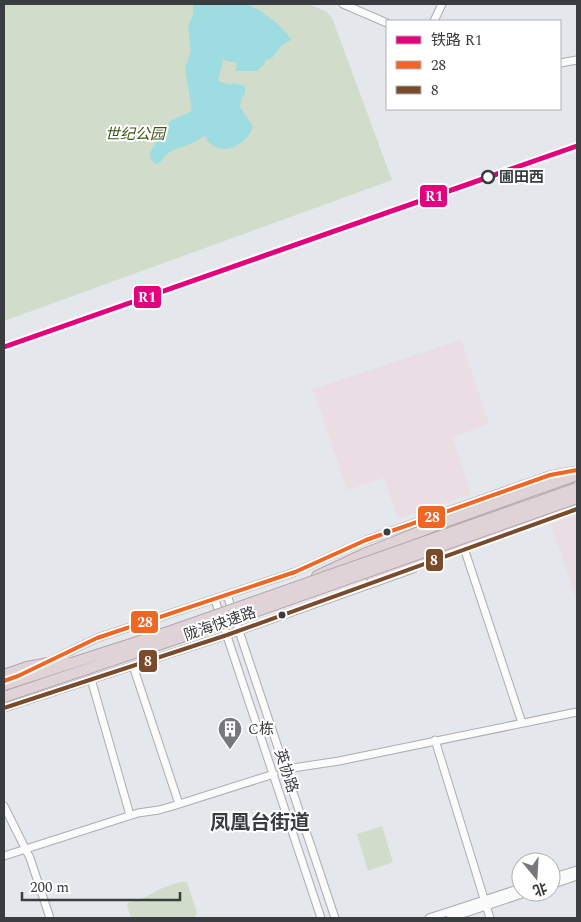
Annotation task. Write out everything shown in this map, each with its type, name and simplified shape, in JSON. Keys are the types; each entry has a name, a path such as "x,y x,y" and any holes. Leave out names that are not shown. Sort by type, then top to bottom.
{"highway":[{"path":"280,593 364,554 577,475"},
{"name":"陇海快速路","path":"4,685 172,632 577,488"},
{"name":"陇海快速路","path":"4,698 328,587 576,505"},
{"path":"4,675 27,667 108,652"}],"street":[{"path":"343,4 386,23"},
{"path":"434,20 442,4"},
{"path":"561,63 577,60"},
{"path":"4,681 97,638 295,572 366,540 550,475 577,470"},
{"path":"4,708 227,635 465,551 576,505"},
{"path":"465,551 522,723"},
{"name":"英协路","path":"227,595 335,918"},
{"name":"英协路","path":"215,600 321,918"},
{"path":"133,666 179,804"},
{"path":"90,679 130,815"},
{"path":"286,770 522,723 577,714"},
{"path":"435,740 490,918"},
{"path":"4,856 130,815 158,810 274,774"},
{"path":"4,806 33,865 50,918"},
{"path":"561,875 577,870"},
{"path":"561,882 577,876"},
{"path":"450,918 511,892"},
{"path":"430,918 511,896"}],"shaded area":[{"path":"461,340 489,424 452,437 471,494 398,519 384,478 347,490 313,389"},
{"path":"577,515 577,601 551,524"}],"green space":[{"name":"世纪公园","path":"4,4 307,4 326,11 332,18 392,180 4,321"},
{"path":"382,826 393,862 368,871 357,834"},
{"path":"180,882 187,882 197,913 195,917 131,918 128,903"}],"water":[{"path":"234,3 251,6 278,24 291,40 282,45 272,58 265,60 264,65 257,71 235,71 237,63 223,60 218,81 231,85 232,83 245,86 245,93 240,107 253,126 251,132 242,142 237,146 224,149 211,144 205,136 170,152 161,162 156,164 151,160 150,152 170,121 192,111 185,68 191,52 188,26 193,16 193,4"}],"railway":[{"path":"4,347 577,146"}],"rail line":[{"name":"R1","path":"4,347 577,146"}],"transit line":[{"name":"28","path":"4,681 97,638 295,572 366,540 550,475 577,470"},
{"name":"8","path":"4,708 227,635 577,509"}],"place":[{"name":"圃田西","path":"488,177"},
{"name":"C栋","path":"230,750"}],"district":[{"name":"凤凰台街道","path":"260,823"}]}
